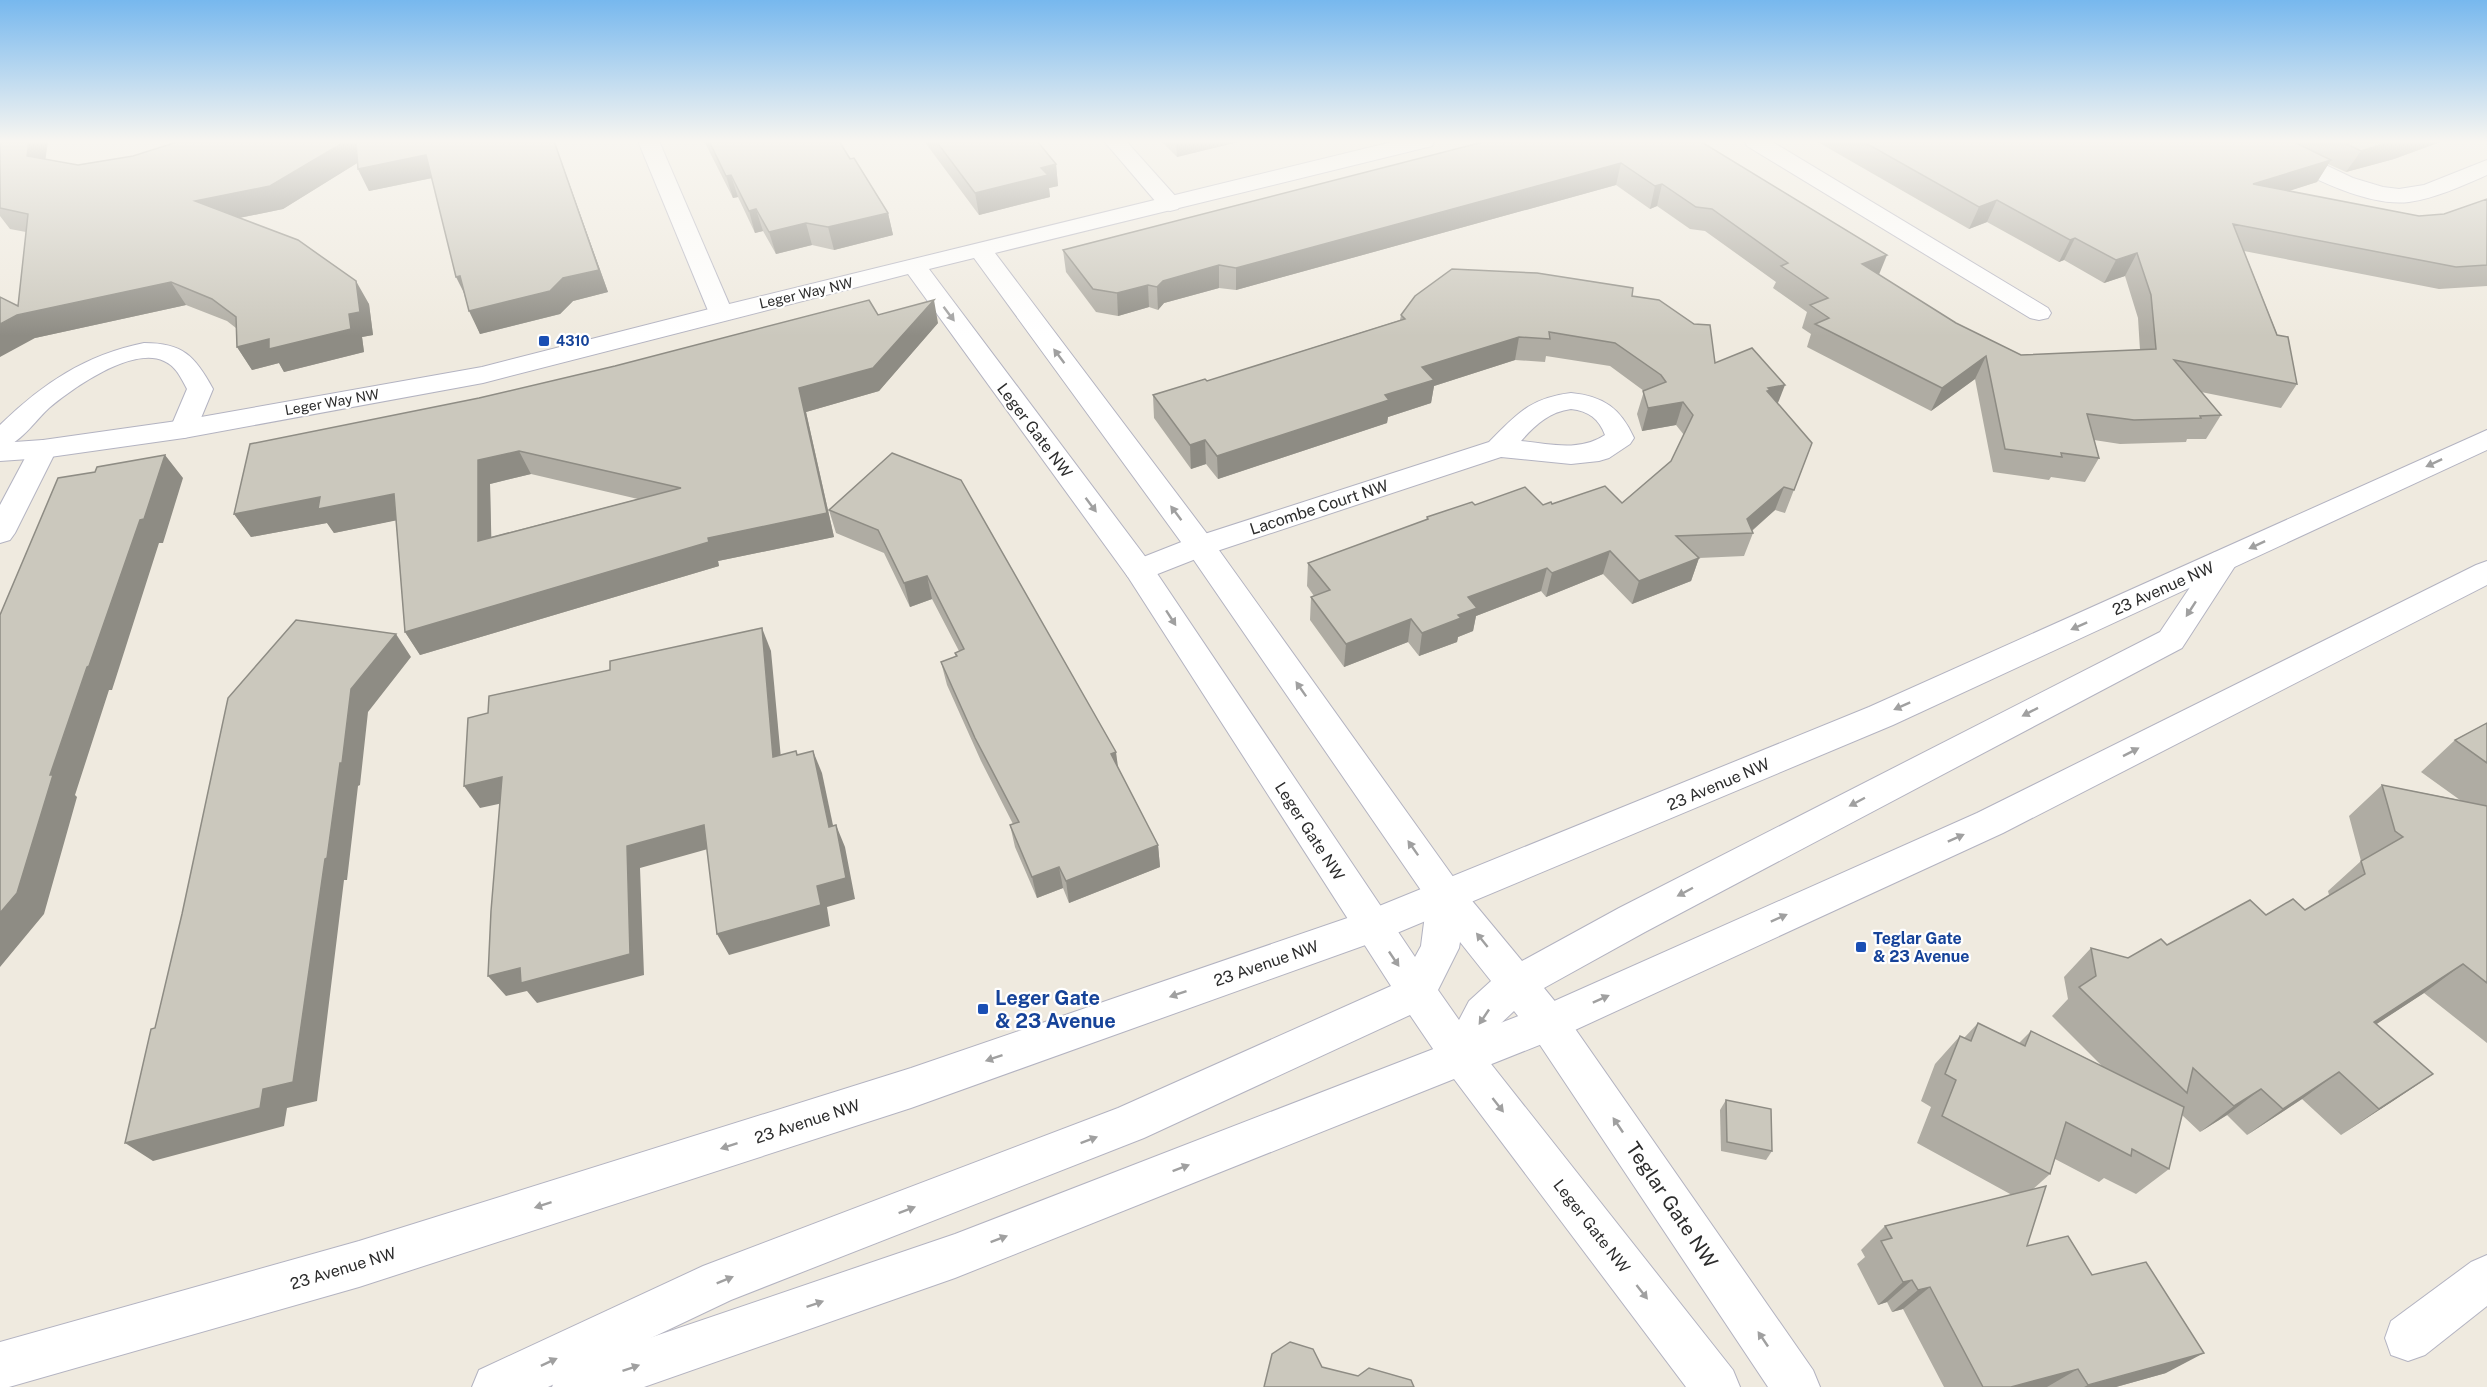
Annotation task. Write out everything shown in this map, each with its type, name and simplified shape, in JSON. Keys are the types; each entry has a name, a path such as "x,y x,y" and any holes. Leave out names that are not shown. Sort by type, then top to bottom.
{"street":[{"path":"675,206 721,313"},
{"name":"Leger Way NW","path":"0,452 43,449 184,429 483,375 721,313 1163,206"},
{"path":"1862,206 2039,313"},
{"path":"981,251 1200,546 1446,897 1548,1023"},
{"name":"Leger Gate NW","path":"915,267 1139,570 1372,926 1462,1058 1716,1387"},
{"path":"0,440 45,397 92,367 125,355 150,350 174,356 190,370 200,389 184,429"},
{"name":"23 Avenue NW","path":"0,1366 359,1264 910,1088 1372,926 1881,716 2487,438"},
{"name":"Lacombe Court NW","path":"1139,570 1200,546 1499,448"},
{"path":"0,533 43,449"},
{"path":"1462,1058 1483,1014 1517,983 1632,920 2171,640 2224,560"},
{"path":"576,1387 955,1256 1548,1023 1990,823 2487,572"},
{"path":"496,1387 719,1282 1130,1124 1417,993 1440,948 1446,897"},
{"name":"Teglar Gate NW","path":"1548,1023 1796,1387"},
{"path":"2408,1338 2487,1278"}],"building":[{"path":"0,206 207,206 298,240 356,281 360,312 349,314 351,329 269,349 269,339 237,347 236,317 212,299 171,282 17,315 0,324 0,297 18,306 28,214 0,208"},
{"path":"438,206 577,206 599,270 563,278 550,291 469,311 460,276 456,277"},
{"path":"746,206 884,206 888,213 828,227 806,223 769,232 756,209 749,211"},
{"path":"1235,206 1464,206 1236,268 1219,265 1163,281 1157,287 1148,285 1117,293 1093,289 1063,250"},
{"path":"1694,206 1806,206 1887,255 1862,264 1956,323 2021,355 2156,349 2151,295 2137,253 2116,260 2075,238 2070,240 2007,206 2366,206 2419,216 2444,214 2468,206 2487,206 2487,265 2456,267 2233,224 2277,335 2288,337 2297,384 2174,360 2221,415 2200,416 2201,418 2134,420 2087,414 2099,458 2061,453 2062,457 2005,449 1986,356 1942,388 1815,324 1829,318 1810,305 1828,298 1781,266 1788,263 1712,209"},
{"path":"1452,269 1537,273 1633,288 1632,296 1659,300 1694,324 1710,325 1715,363 1752,348 1785,385 1768,388 1770,390 1767,391 1812,443 1794,490 1784,487 1747,519 1753,533 1676,536 1699,558 1639,581 1610,551 1552,573 1547,568 1468,597 1477,608 1458,615 1461,618 1422,633 1411,619 1346,644 1311,597 1330,590 1308,563 1428,519 1427,517 1472,502 1475,505 1525,487 1543,505 1605,486 1622,503 1671,461 1693,415 1683,402 1648,408 1643,391 1666,382 1661,375 1615,343 1549,332 1550,339 1519,337 1422,367 1434,380 1385,395 1389,400 1217,456 1205,440 1190,445 1153,395 1205,379 1207,381 1405,319 1401,315 1415,296"},
{"path":"869,300 878,315 934,300 873,368 799,388 827,513 708,538 709,542 405,632 394,494 318,509 320,497 234,514 250,444 479,398 615,366","holes":["519,451 681,488 478,541 478,460"]},
{"path":"892,453 961,480 1116,752 1111,754 1158,845 1066,881 1059,867 1032,877 1010,825 1019,822 975,738 941,662 957,656 955,653 964,649 927,576 904,583 878,530 829,510"},
{"path":"165,455 144,519 140,520 50,775 53,775 17,893 0,913 0,615 58,478 95,472 97,467"},
{"path":"296,620 396,634 351,689 342,763 340,763 327,858 325,859 293,1082 263,1089 260,1108 125,1143 151,1029 155,1028 182,914 228,698"},
{"path":"762,628 773,757 796,751 797,755 813,751 829,827 836,825 846,878 817,886 821,905 717,934 704,825 627,846 630,954 521,983 520,968 488,976 502,777 464,786 468,718 488,713 489,696 610,670 610,661"},
{"path":"2487,723 2487,763 2455,740"},
{"path":"2382,785 2487,806 2487,983 2463,964 2374,1022 2433,1074 2379,1109 2339,1072 2283,1109 2261,1089 2234,1106 2193,1068 2187,1093 2079,987 2096,976 2091,948 2128,958 2161,939 2167,945 2250,900 2266,915 2293,899 2305,910 2365,874 2361,861 2403,837 2395,831"},
{"path":"1978,1023 2025,1046 2031,1031 2184,1107 2169,1169 2132,1149 2131,1156 2066,1122 2050,1174 1942,1116 1956,1080 1945,1074 1960,1036 1971,1041"},
{"path":"1726,1100 1771,1109 1772,1151 1727,1142"},
{"path":"2046,1186 2027,1246 2068,1236 2092,1275 2146,1262 2204,1353 2088,1385 2078,1369 2011,1387 1983,1387 1930,1287 1918,1290 1912,1280 1903,1282 1881,1241 1892,1238 1885,1226"},
{"path":"1290,1342 1313,1349 1322,1367 1358,1376 1369,1368 1411,1380 1414,1387 1264,1387 1272,1354"}],"place":[{"name":"4310","path":"544,341"},
{"name":"Teglar Gate & 23 Avenue","path":"1861,947"},
{"name":"Leger Gate & 23 Avenue","path":"983,1009"}]}
